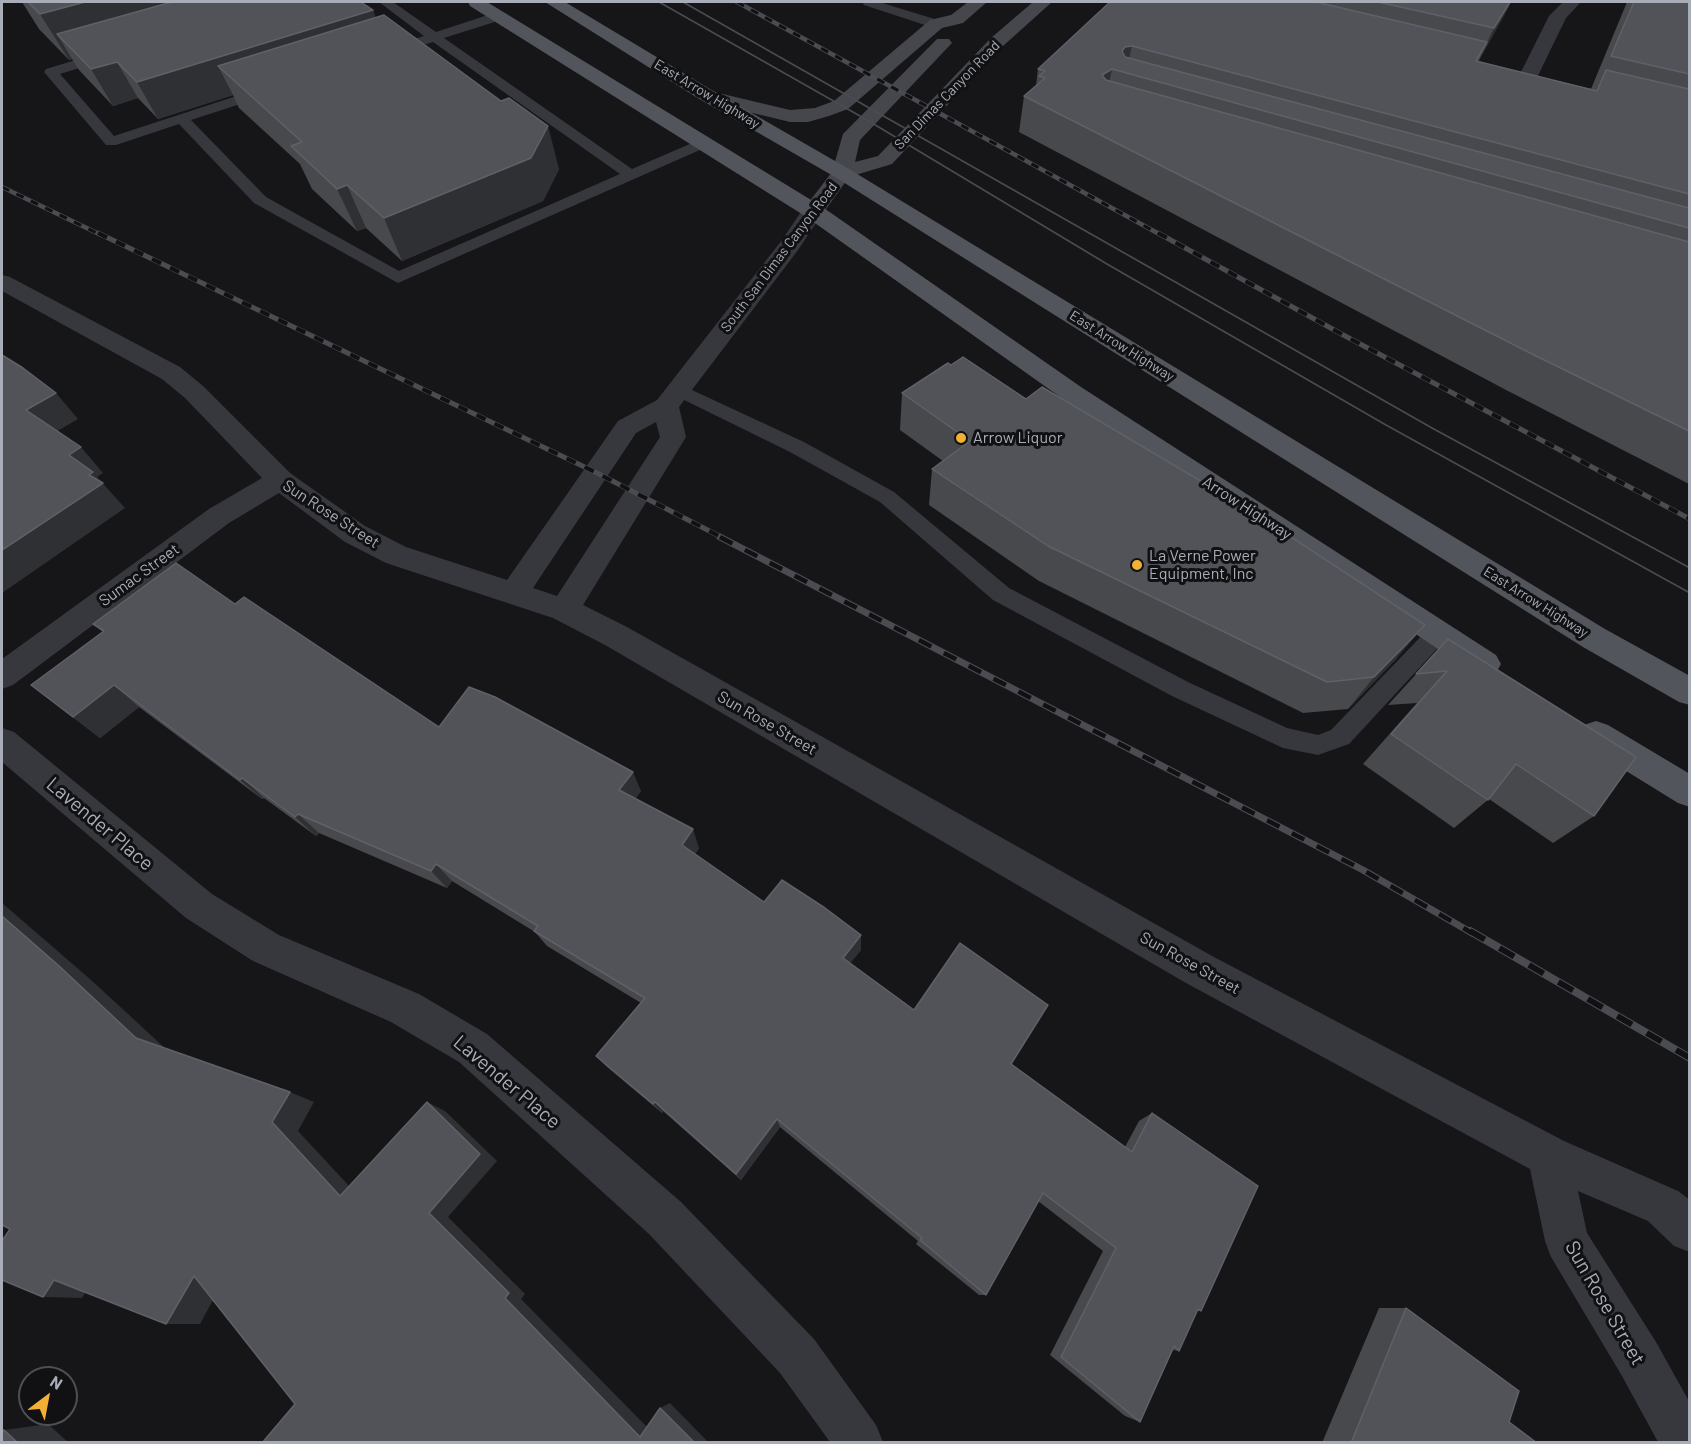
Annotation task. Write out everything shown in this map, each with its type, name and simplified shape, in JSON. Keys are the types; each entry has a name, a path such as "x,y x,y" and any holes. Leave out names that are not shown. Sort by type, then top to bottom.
{"main road":[{"path":"476,2 813,211"},
{"name":"East Arrow Highway","path":"554,2 710,97 842,173 1594,638 1689,692"},
{"name":"South San Dimas Canyon Road","path":"813,211 842,173 850,138 934,51 958,30 957,18 978,2"},
{"name":"San Dimas Canyon Road","path":"842,173 885,160 997,42 1043,2"},
{"path":"710,97 790,116 808,116 822,112 841,105 936,24 957,18"},
{"path":"1502,78 1547,89"},
{"name":"Arrow Highway","path":"813,211 1072,393 1507,678"},
{"path":"1576,723 1689,792"}],"street":[{"path":"1525,84 1558,16 1572,2"},
{"name":"South San Dimas Canyon Road","path":"513,594 627,427 673,398 790,245 813,211"},
{"name":"Sun Rose Street","path":"2,282 171,373 194,392 280,480 355,534 396,555 564,610 626,642 1200,970 1549,1155 1663,1206 1689,1230"},
{"path":"564,610 673,436 673,398"},
{"name":"Sumac Street","path":"2,676 219,516 280,480"},
{"name":"Lavender Place","path":"2,742 199,906 266,948 405,1008 473,1048 665,1218 797,1356 860,1443"},
{"name":"Sun Rose Street","path":"1549,1155 1567,1241 1639,1359 1677,1428 1682,1443"}],"lane":[{"path":"385,2 631,175"},
{"path":"868,2 936,24"},
{"path":"372,57 499,16"},
{"path":"117,52 51,72 111,142 282,86"},
{"path":"182,118 260,200 398,278 704,143"},
{"path":"673,398 797,447 887,497 1001,594 1180,689 1283,738 1318,745 1340,737 1438,633"}],"building":[{"path":"28,2 85,2 40,14"},
{"path":"172,2 361,2 373,10 137,82 117,62 91,69 57,34"},
{"path":"1110,2 1316,2 1487,42 1476,61 1597,91 1606,70 1689,89 1689,194 1132,46 1125,47 1122,51 1125,57 1689,208 1689,228 1112,69 1102,75 1106,80 1689,242 1689,431 1534,355 1024,96 1045,78 1039,76 1045,71 1038,69"},
{"path":"1378,2 1510,2 1494,28"},
{"path":"1634,2 1689,2 1689,74 1611,56"},
{"path":"384,15 501,101 509,98 548,126 531,158 384,218 347,185 337,189 291,146 302,142 218,66"},
{"path":"2,355 56,393 26,410 81,447 69,455 93,472 89,475 103,483 2,550"},
{"path":"963,357 1026,399 1042,387 1253,512 1425,625 1374,677 1327,682 1048,546 932,469 970,441 902,393 948,363 951,365"},
{"path":"176,563 235,604 244,597 439,727 469,687 495,697 633,772 619,790 693,829 682,845 764,902 782,880 825,908 861,935 843,958 914,1010 960,943 1048,1005 1011,1064 1132,1152 1152,1113 1258,1186 1201,1311 1198,1309 1179,1351 1174,1346 1140,1422 1061,1357 1116,1248 1043,1193 986,1295 920,1240 922,1238 777,1119 736,1174 655,1102 653,1104 596,1056 645,998 534,931 538,926 436,864 431,871 298,814 295,817 242,778 240,780 114,685 73,717 31,685 104,631 93,624"},
{"path":"1448,639 1636,757 1594,816 1516,764 1488,800 1391,734 1447,671 1416,674"},
{"path":"2,916 136,1038 290,1092 272,1122 340,1196 427,1102 480,1154 429,1213 509,1293 505,1298 640,1437 660,1408 695,1443 262,1443 295,1404 194,1276 166,1324 54,1280 43,1297 2,1280 2,1241 10,1229 2,1225"},
{"path":"1406,1308 1519,1391 1509,1422 1537,1443 1351,1443"},
{"path":"4,1430 18,1443 2,1443"}],"tram line":[{"path":"659,2 867,120 1107,264 1386,425 1690,593"},
{"path":"683,2 1432,428 1690,568"}],"railway":[{"path":"737,2 1161,235"},
{"path":"2,187 101,235"},
{"path":"98,233 595,472 723,538"},
{"path":"1158,233 1347,337 1690,519"},
{"path":"720,537 1363,870 1472,933"},
{"path":"1470,931 1690,1058"}],"place":[{"name":"Arrow Liquor","path":"961,438"},
{"name":"La Verne Power Equipment, Inc","path":"1137,565"}]}
